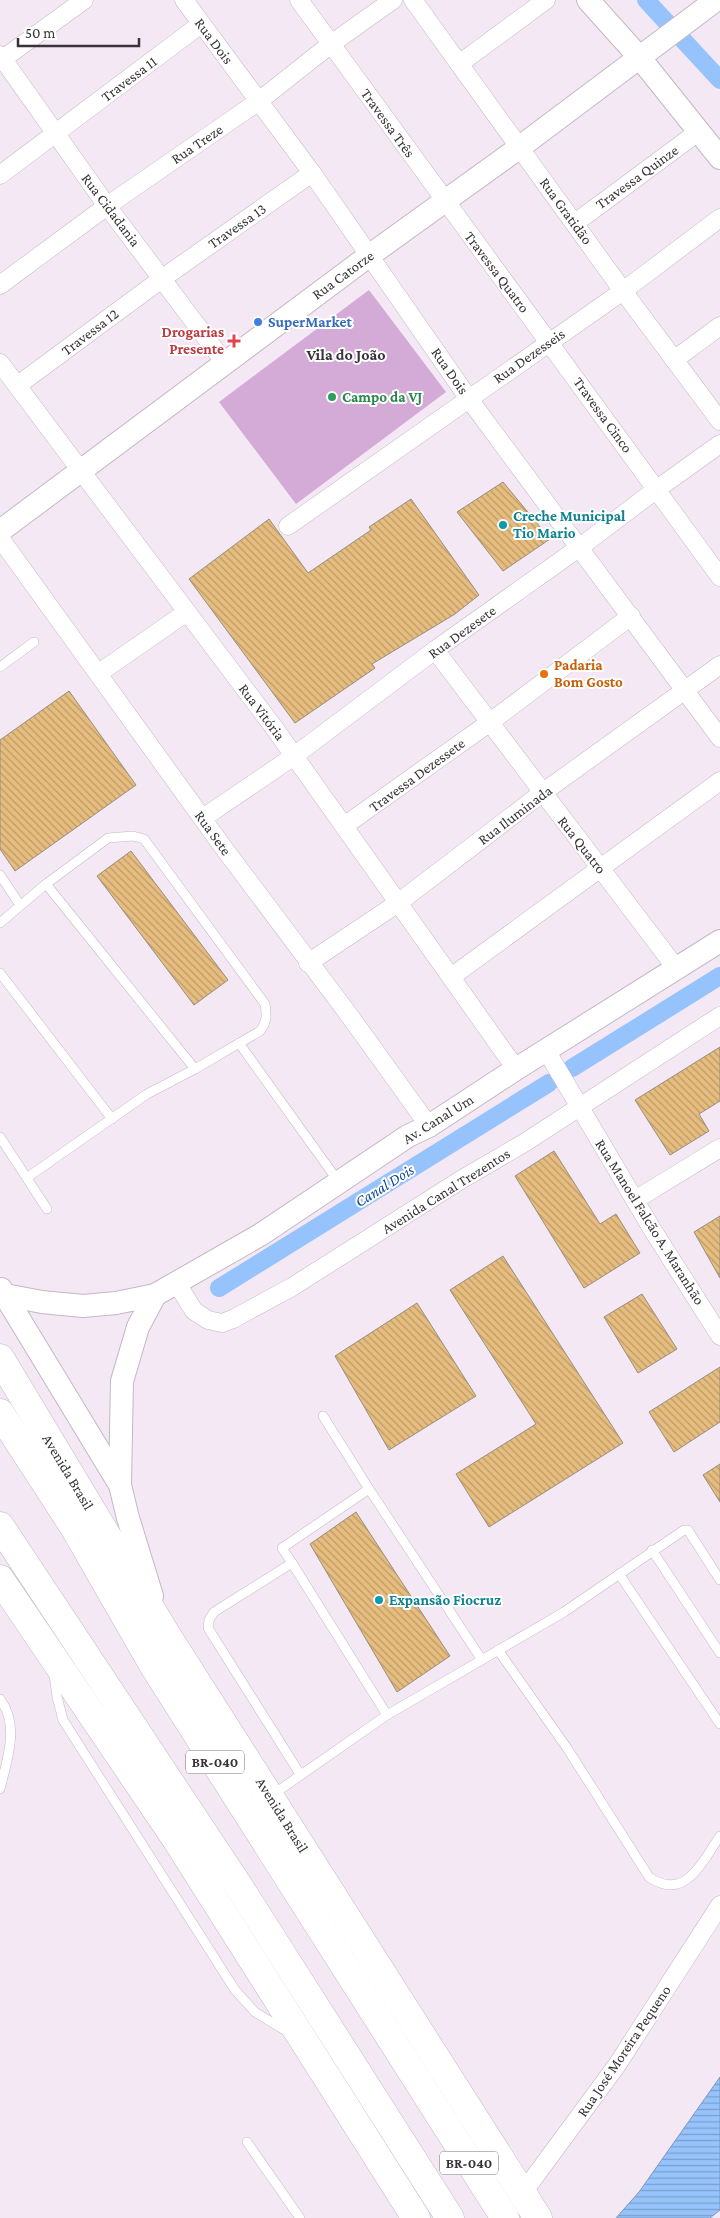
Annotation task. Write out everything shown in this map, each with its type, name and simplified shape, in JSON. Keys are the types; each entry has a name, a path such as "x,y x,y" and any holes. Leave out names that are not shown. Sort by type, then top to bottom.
{"highway":[{"name":"Avenida Brasil","path":"0,1358 166,1634 238,1737 309,1848 538,2218"},
{"name":"Avenida Brasil","path":"0,1413 74,1527 155,1668 505,2218"},
{"name":"BR-040","path":"0,1526 238,1885 450,2218"},
{"path":"0,1579 176,1839 411,2214"}],"street":[{"path":"1,58 84,0"},
{"name":"Rua Dois","path":"184,0 312,173 469,399 687,690 720,738"},
{"name":"Travessa Três","path":"299,0 445,201"},
{"name":"Rua Treze","path":"0,285 107,206 259,101 331,44 393,0"},
{"name":"Rua Gratidão","path":"413,0 623,291 720,421"},
{"path":"459,64 546,0"},
{"name":"Rua Catorze","path":"0,531 370,255 640,58 683,25 710,1"},
{"path":"591,4 640,58 720,158"},
{"name":"Travessa 11","path":"0,175 201,24"},
{"name":"Rua Cidadania","path":"1,58 107,206 224,363"},
{"name":"Travessa Quinze","path":"575,223 698,132"},
{"name":"Travessa 13","path":"162,278 312,173"},
{"name":"Travessa Quatro","path":"445,201 550,342"},
{"name":"Rua Dezesseis","path":"288,526 623,291 720,218"},
{"name":"Travessa 12","path":"18,386 162,278"},
{"path":"674,360 720,326"},
{"name":"Travessa Cinco","path":"550,342 720,577"},
{"name":"Rua Vitória","path":"0,363 294,756 516,1069"},
{"name":"Rua Dezesete","path":"203,818 294,756 435,650 720,444"},
{"name":"Rua Sete","path":"0,538 308,963 352,1019 429,1126"},
{"path":"99,673 187,612"},
{"name":"Travessa Dezessete","path":"344,826 489,723 631,616"},
{"name":"Rua Quatro","path":"435,650 676,968"},
{"name":"Rua Iluminada","path":"308,963 398,902 542,793 720,665"},
{"path":"451,977 720,781"},
{"name":"Av. Canal Um","path":"155,1295 260,1235 408,1136 429,1126 720,941"},
{"name":"Avenida Canal Trezentos","path":"176,1282 194,1311 208,1320 222,1323 233,1319 292,1287 459,1181 579,1108 720,1016"},
{"name":"Rua Manoel Falcão A. Maranhão","path":"546,1050 579,1108 720,1336"},
{"path":"635,1200 720,1148"},
{"path":"3,1292 42,1302 83,1306 116,1303 155,1295"},
{"path":"3,1292 120,1485 144,1572 166,1634"},
{"path":"120,1485 122,1381 138,1327 155,1295"},
{"name":"Rua José Moreira Pequeno","path":"522,2194 617,2065 720,1905"}],"lane":[{"path":"0,667 34,642"},
{"path":"0,923 46,884 108,838 133,836 144,838 265,1004 267,1014 265,1024 260,1031 195,1069 147,1094 28,1177"},
{"path":"0,875 20,906"},
{"path":"46,884 195,1069"},
{"path":"0,973 112,1119"},
{"path":"240,1043 339,1182"},
{"path":"0,1136 48,1209"},
{"path":"323,1416 482,1660"},
{"path":"369,1489 282,1548 387,1715"},
{"path":"273,1782 281,1795 300,1774 387,1715 564,1612 652,1550 684,1530 688,1530 720,1580"},
{"path":"652,1550 720,1653"},
{"path":"292,1563 214,1612 209,1620 208,1628 300,1774"},
{"path":"619,1574 720,1724"},
{"path":"498,1650 567,1748 649,1878 659,1884 674,1885 688,1881 720,1836"},
{"path":"0,1699 8,1710 11,1732 0,1789"},
{"path":"248,2142 300,2218"}],"shaded area":[{"name":"Campo da VJ","path":"369,290 446,392 296,504 219,402"}],"water":[{"path":"720,2077 720,2210 710,2218 616,2218 639,2192"}],"building":[{"name":"Creche Municipal Tio Mario","path":"503,482 550,539 503,571 457,512"},
{"path":"411,499 479,595 455,614 372,664 375,668 295,723 189,579 269,519 308,573 371,530 369,527"},
{"path":"69,691 136,785 15,871 0,849 0,740"},
{"path":"131,851 228,980 194,1005 97,876"},
{"path":"720,1047 720,1101 699,1114 709,1131 670,1155 635,1100"},
{"path":"554,1151 600,1224 616,1214 640,1253 584,1288 515,1176"},
{"path":"720,1216 720,1278 694,1232"},
{"path":"503,1256 623,1443 489,1527 456,1474 536,1424 450,1290"},
{"path":"642,1294 677,1349 638,1373 604,1317"},
{"path":"417,1303 476,1396 389,1450 335,1356"},
{"path":"720,1367 720,1422 674,1452 649,1412"},
{"path":"720,1464 720,1502 703,1475"},
{"name":"Expansão Fiocruz","path":"356,1512 450,1656 397,1692 310,1544"}],"waterway":[{"path":"646,0 720,80"},
{"name":"Canal Dois","path":"572,1068 720,976"},
{"name":"Canal Dois","path":"219,1288 549,1083"}],"place":[{"name":"SuperMarket","path":"258,322"},
{"name":"Drogarias Presente","path":"234,341"},
{"name":"Campo da VJ","path":"332,397"},
{"name":"Creche Municipal Tio Mario","path":"503,525"},
{"name":"Padaria Bom Gosto","path":"544,674"},
{"name":"Expansão Fiocruz","path":"379,1600"}],"district":[{"name":"Vila do João","path":"346,354"}]}
